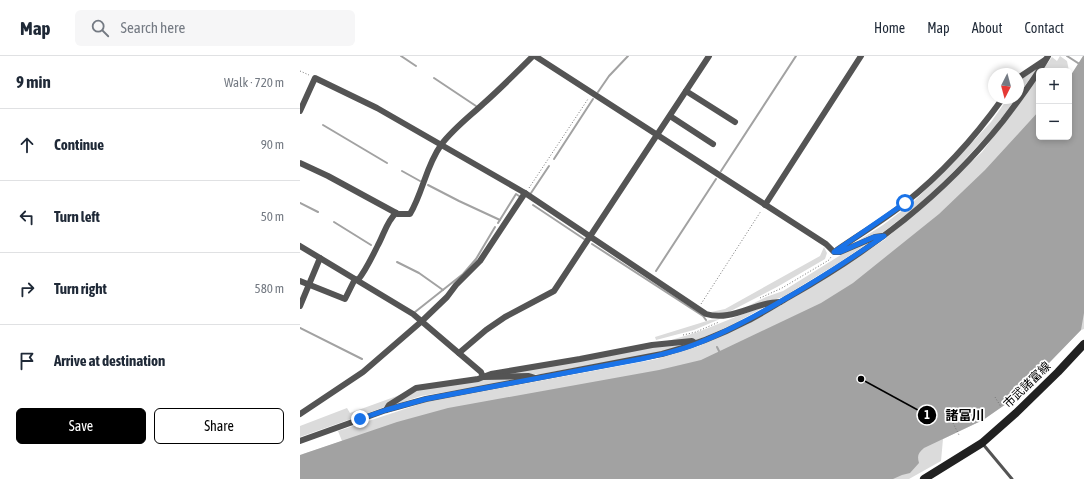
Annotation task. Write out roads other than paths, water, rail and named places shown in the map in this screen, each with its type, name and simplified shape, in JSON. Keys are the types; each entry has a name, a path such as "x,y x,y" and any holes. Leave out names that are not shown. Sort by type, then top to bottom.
{"main road":[{"name":"市武諸富線","path":"924,479 982,443 1021,408 1084,344"}],"street":[{"path":"300,163 328,176 396,213 410,214 422,190 426,173 441,146 453,131 534,56 826,244 834,252 840,252 874,237 884,236"},
{"path":"459,353 486,330 505,317 554,291 709,56"},
{"path":"765,205 861,56"},
{"path":"1024,74 1047,57"},
{"path":"300,441 386,410 426,399 538,379 662,354 697,344 747,321 819,279 884,236 926,202 966,164 1015,106 1047,57"},
{"path":"300,111 315,78 377,108 525,193 706,314 714,317 723,317 769,302 780,302"},
{"path":"686,91 735,122"},
{"path":"834,252 899,208 932,180 952,161 998,104"},
{"path":"670,116 713,144"},
{"path":"300,414 363,372 422,321 447,297 456,285 480,261 525,193"},
{"path":"300,281 345,299 356,280 364,272 390,218 396,213"},
{"path":"300,246 413,314 481,372 483,377"},
{"path":"300,306 320,258"},
{"path":"483,377 491,374 652,345 692,342 697,344"},
{"path":"386,410 389,405 416,388 483,377 528,376 538,379"}],"lane":[{"path":"982,443 1012,479"}],"waterway":[{"path":"401,56 416,66"},
{"path":"598,92 609,76 628,56"},
{"path":"721,171 796,56"},
{"path":"1067,56 1084,67"},
{"path":"434,78 476,106"},
{"path":"554,159 593,99"},
{"path":"323,125 387,163"},
{"path":"531,193 549,166"},
{"path":"402,171 420,181"},
{"path":"656,271 716,179"},
{"path":"428,185 500,220"},
{"path":"498,223 516,194 519,196"},
{"path":"300,203 318,212"},
{"path":"533,205 584,239"},
{"path":"334,222 371,245"},
{"path":"415,312 463,274 476,259 495,227"},
{"path":"592,244 703,316 706,320"},
{"path":"397,262 419,273 443,290"},
{"path":"300,328 362,359"},
{"path":"717,347 720,353"}],"place":[{"name":"諸富川","path":"861,379"}]}
